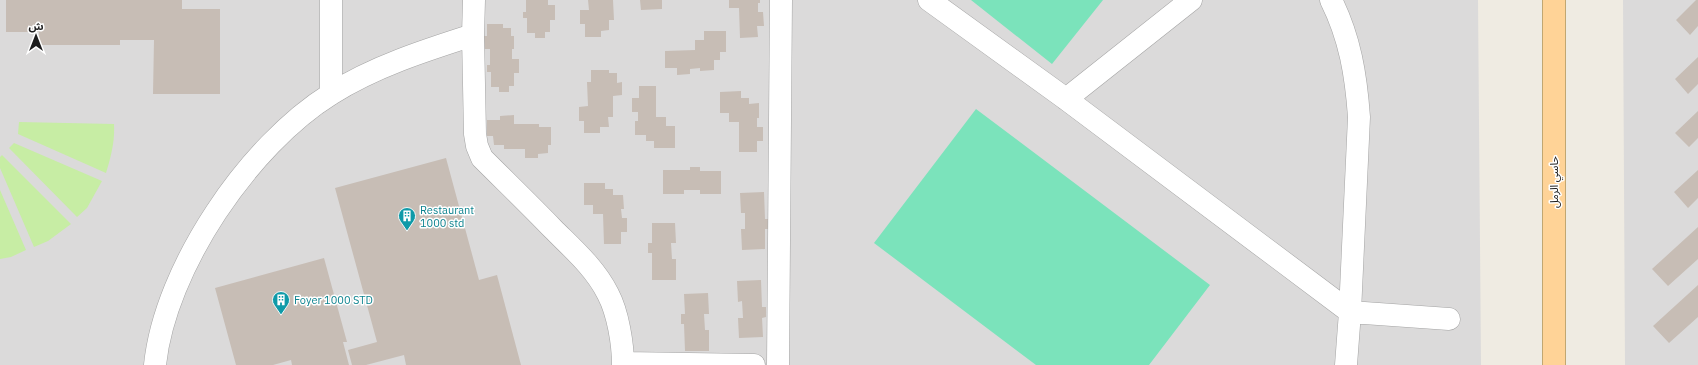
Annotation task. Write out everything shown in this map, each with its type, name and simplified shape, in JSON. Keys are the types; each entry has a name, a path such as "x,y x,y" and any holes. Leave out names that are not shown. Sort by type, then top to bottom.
{"main road":[{"name":"حاسي الرمل","path":"1554,0 1554,365"}],"street":[{"path":"331,0 331,94"},
{"path":"474,0 473,36 475,134 477,146 482,158 575,250 590,266 599,279 608,294 616,314 624,364 754,365"},
{"path":"778,365 781,0"},
{"path":"929,0 1066,99 1350,312 1449,319"},
{"path":"1066,99 1191,0"},
{"path":"1331,0 1348,41 1359,117 1350,312 1346,365"},
{"path":"155,365 165,321 180,278 199,240 226,198 259,155 294,122 331,94 359,78 408,58 473,36"}],"shaded area":[{"path":"0,0 1478,0 1481,365 0,365"},
{"path":"1623,0 1698,0 1698,365 1625,365"}],"green space":[{"path":"971,0 1103,0 1052,64"},
{"path":"976,109 1210,285 1149,365 1036,365 874,243"},
{"path":"19,122 114,124 114,137 110,161 106,173 18,134"},
{"path":"14,143 102,181 87,208 77,217 9,148"},
{"path":"2,155 71,224 48,241 34,247 0,168 0,157"},
{"path":"0,190 26,250 11,257 0,259"}],"building":[{"path":"6,0 182,0 182,9 220,9 220,94 153,94 154,40 120,40 120,45 39,45 39,32 6,32"},
{"path":"526,0 548,0 548,5 555,5 555,20 550,20 550,32 545,32 545,38 535,38 535,33 527,33 527,18 523,18 523,12 526,12"},
{"path":"588,0 613,0 614,20 609,20 609,30 601,31 601,37 585,37 585,24 580,24 580,10 589,10"},
{"path":"640,0 662,0 662,9 641,10"},
{"path":"729,0 760,0 760,3 758,3 758,12 763,12 764,26 757,26 758,37 740,38 739,8 729,8"},
{"path":"1696,0 1698,0 1698,26 1690,35 1676,20"},
{"path":"487,24 503,24 503,28 511,28 511,36 514,36 512,59 519,59 519,73 514,73 514,86 509,86 509,92 499,92 499,87 491,87 491,72 487,72 487,65 490,65 490,49 481,49 481,36 487,36"},
{"path":"704,31 726,31 726,52 720,52 720,60 714,60 714,70 700,71 700,68 690,69 690,74 677,75 677,68 665,68 665,51 695,50 695,40 704,40"},
{"path":"1698,57 1698,84 1688,94 1675,79"},
{"path":"591,70 609,70 609,73 617,73 617,83 622,82 622,95 613,96 613,117 608,117 609,127 600,127 600,133 584,133 584,121 579,121 579,107 588,106 587,82 591,82"},
{"path":"639,86 656,86 656,117 666,117 666,126 675,126 675,148 654,148 654,141 646,141 646,135 635,135 635,121 638,121 638,112 632,112 632,98 639,98"},
{"path":"741,91 741,98 749,98 749,104 759,103 759,118 757,118 757,127 763,127 763,141 757,141 757,152 739,152 739,122 729,122 729,113 720,113 720,92"},
{"path":"1698,111 1698,138 1689,147 1675,133"},
{"path":"514,115 514,124 539,124 539,127 551,127 551,145 548,145 548,153 538,154 538,158 525,158 525,149 504,149 504,145 494,145 493,136 487,136 487,120 500,120 500,116"},
{"name":"Restaurant 1000 std","path":"446,158 479,280 497,275 521,365 406,365 404,355 366,365 352,365 348,350 377,342 335,188"},
{"path":"690,167 700,167 700,171 721,171 721,194 700,194 700,190 684,190 684,194 663,194 663,170 690,170"},
{"path":"1698,170 1698,198 1688,208 1674,192"},
{"path":"584,183 605,183 605,189 613,189 613,195 623,195 624,209 621,209 622,218 627,218 627,232 621,232 621,244 604,244 603,214 593,214 593,205 584,205"},
{"path":"764,192 765,219 769,219 769,229 765,229 765,249 742,250 741,229 745,229 745,213 741,213 740,193"},
{"path":"652,223 675,223 676,243 671,243 672,259 676,259 676,280 652,280 652,253 648,253 648,243 652,243"},
{"path":"1698,227 1698,259 1668,286 1652,269"},
{"name":"Foyer 1000 STD","path":"324,258 347,342 343,342 349,365 292,365 291,360 273,365 236,365 215,288"},
{"path":"761,280 762,307 766,307 766,317 762,318 763,337 739,338 738,318 743,318 742,301 738,302 737,281"},
{"path":"1698,285 1698,317 1669,343 1653,326"},
{"path":"708,293 709,314 704,314 705,330 709,330 709,351 685,351 684,324 681,324 681,314 685,314 684,294"}],"place":[{"name":"Restaurant 1000 std","path":"407,231"},
{"name":"Foyer 1000 STD","path":"281,315"}]}
